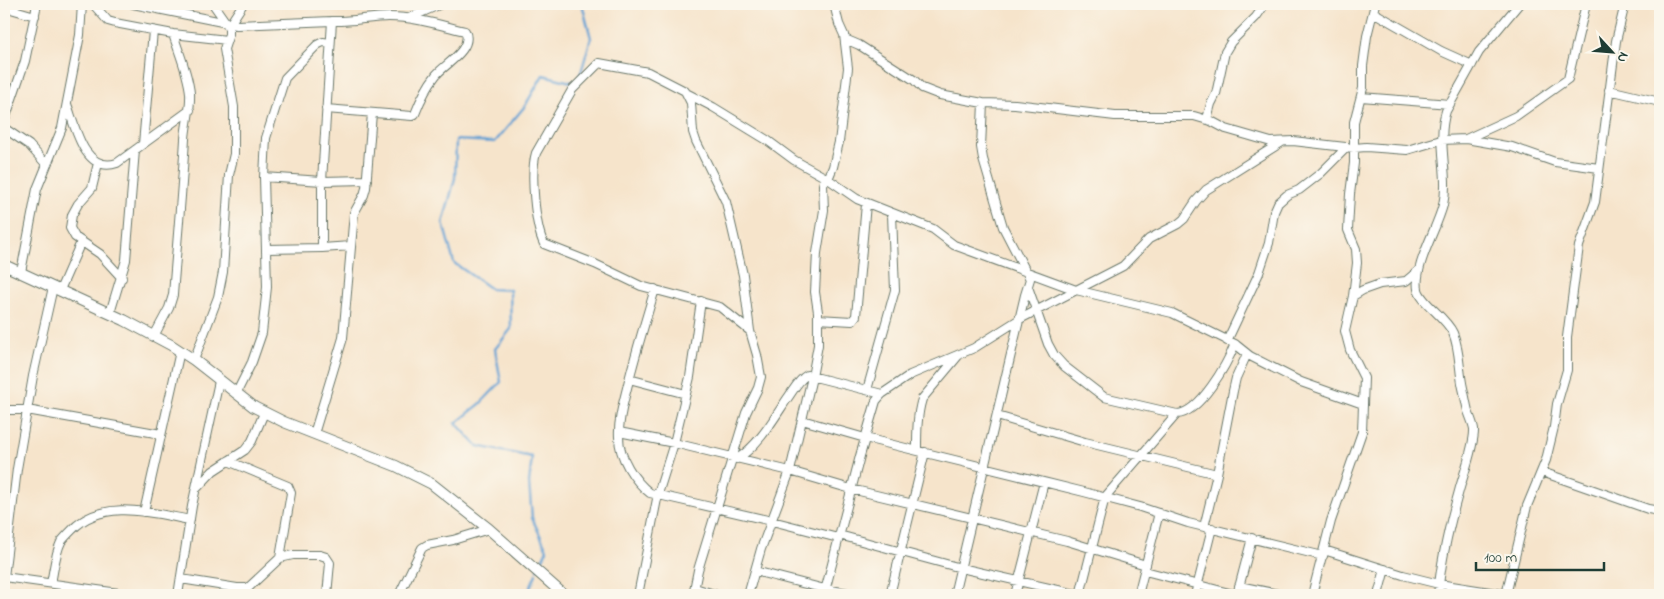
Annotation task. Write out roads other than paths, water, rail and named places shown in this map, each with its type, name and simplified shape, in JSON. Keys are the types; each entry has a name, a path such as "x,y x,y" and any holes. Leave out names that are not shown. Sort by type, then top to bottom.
{"street":[{"path":"4,122 25,61 37,4"},
{"path":"21,272 37,189 46,164 60,136 80,35 82,4"},
{"path":"93,4 108,20 154,31 227,40"},
{"path":"133,4 229,24 346,22 389,17 409,18 465,31 467,40 453,61 435,76 415,114 412,116 326,108"},
{"path":"213,4 229,24"},
{"path":"194,360 218,297 223,272 229,175 234,154 234,107 224,49 229,34 229,24 243,4"},
{"path":"409,18 441,4"},
{"path":"748,595 790,471 818,345 818,318 815,292 817,253 824,210 823,185 824,181 828,179 840,142 848,68 845,39 834,4"},
{"path":"1207,119 1216,94 1225,52 1231,42 1256,18 1265,4"},
{"path":"1438,595 1443,554 1474,428 1464,391 1454,338 1444,320 1420,295 1418,289 1420,268 1444,197 1441,140 1443,121 1450,104 1479,52 1519,4"},
{"path":"1466,139 1516,116 1568,78 1586,4"},
{"path":"802,420 866,438 1105,497 1188,523 1324,553 1439,584 1507,595 1519,538 1529,501 1542,472 1554,427 1557,404 1567,370 1567,337 1579,246 1595,202 1616,41 1625,4"},
{"path":"4,8 35,16"},
{"path":"1312,595 1331,521 1362,432 1364,378 1350,350 1345,331 1353,296 1357,255 1348,230 1351,147 1354,122 1361,97 1367,36 1374,8 1441,51 1472,65"},
{"path":"322,248 322,181 332,21"},
{"path":"143,144 154,31"},
{"path":"154,336 173,295 186,136 190,110 190,94 186,75 173,34"},
{"path":"845,39 859,45 914,80 922,88 955,99 1115,116 1188,116 1207,119 1226,129 1271,142 1283,141 1407,150 1441,140 1466,139 1512,147 1555,162 1599,168"},
{"path":"236,394 252,362 262,333 267,288 264,177 266,138 285,78 317,45 323,42 330,43"},
{"path":"750,331 720,307 641,286 595,264 544,244 535,204 534,161 536,154 572,90 599,63 648,72 674,84 688,94 713,106 767,140 794,160 828,179 866,204 933,229 954,245 1076,290 1172,313 1301,382 1363,404"},
{"path":"1609,90 1660,102"},
{"path":"688,94 696,141 726,202 743,275 750,331 761,377 746,413 735,458 716,508 698,570 694,592 717,595"},
{"path":"1361,97 1450,104"},
{"path":"954,595 1030,279 1003,227 983,159 981,147 983,103"},
{"path":"67,104 83,147 90,157 98,163 112,165 190,110"},
{"path":"314,434 343,338 354,213 364,195 367,180 372,113"},
{"path":"4,128 29,145 46,164"},
{"path":"824,592 876,402 882,394 910,375 979,344 1020,319 1123,266 1149,239 1184,219 1206,190 1283,141"},
{"path":"1028,287 1035,312 1054,355 1064,366 1100,395 1177,414 1187,412 1200,402 1227,363 1231,343 1259,273 1268,243 1274,212 1278,203 1321,174 1351,147"},
{"path":"110,313 126,260 135,150"},
{"path":"98,163 92,188 78,204 72,215 71,233 100,254 122,278"},
{"path":"264,177 322,181 367,180"},
{"path":"818,318 852,321 856,316 866,204"},
{"path":"867,390 895,290 892,214"},
{"path":"81,242 57,288 33,376 17,468 4,577 133,595"},
{"path":"266,249 351,246"},
{"path":"4,265 110,313 154,336 194,360 236,394 264,413 396,466 426,481 489,529 564,595"},
{"path":"1353,296 1380,284 1406,281 1420,268"},
{"path":"655,289 630,379 619,432 625,460 637,481 650,493 901,551 961,568 1077,595 1093,548 1105,497 1177,414"},
{"path":"638,595 658,494 674,442 693,364 701,301"},
{"path":"144,512 180,351"},
{"path":"917,450 918,424 922,399 961,353"},
{"path":"1194,595 1233,391 1236,378 1247,354"},
{"path":"735,458 749,450 768,427 803,377 807,375 882,394"},
{"path":"630,379 686,394"},
{"path":"178,595 190,520 219,381"},
{"path":"4,410 27,410 161,434"},
{"path":"197,488 214,471 245,450 252,441 264,413"},
{"path":"997,416 1085,442 1217,474"},
{"path":"619,432 674,442 790,471 851,490 972,517 1093,548 1145,568 1237,595 1252,538"},
{"path":"890,595 925,452"},
{"path":"228,461 288,486 290,489 291,493 280,558"},
{"path":"1542,472 1648,509 1660,511"},
{"path":"1015,595 1044,482"},
{"path":"52,583 56,557 62,541 77,525 87,519 108,512 122,510 190,520"},
{"path":"1138,595 1159,513"},
{"path":"399,595 422,548 426,545 453,540 489,529"},
{"path":"180,579 248,588 280,558 293,555 320,555 326,557 330,563 327,595"},
{"path":"1378,595 1385,569"},
{"path":"755,571 824,592 859,595"},
{"path":"1239,586 1283,595"}],"waterway":[{"path":"579,79 591,38 582,4"},
{"path":"538,569 547,550 532,518 529,483 532,457 477,446 456,423 480,404 501,382 495,349 511,329 510,290 491,289 454,263 443,223 455,178 456,140 495,142 525,106 543,75 575,83"},
{"path":"527,595 536,574"}]}
